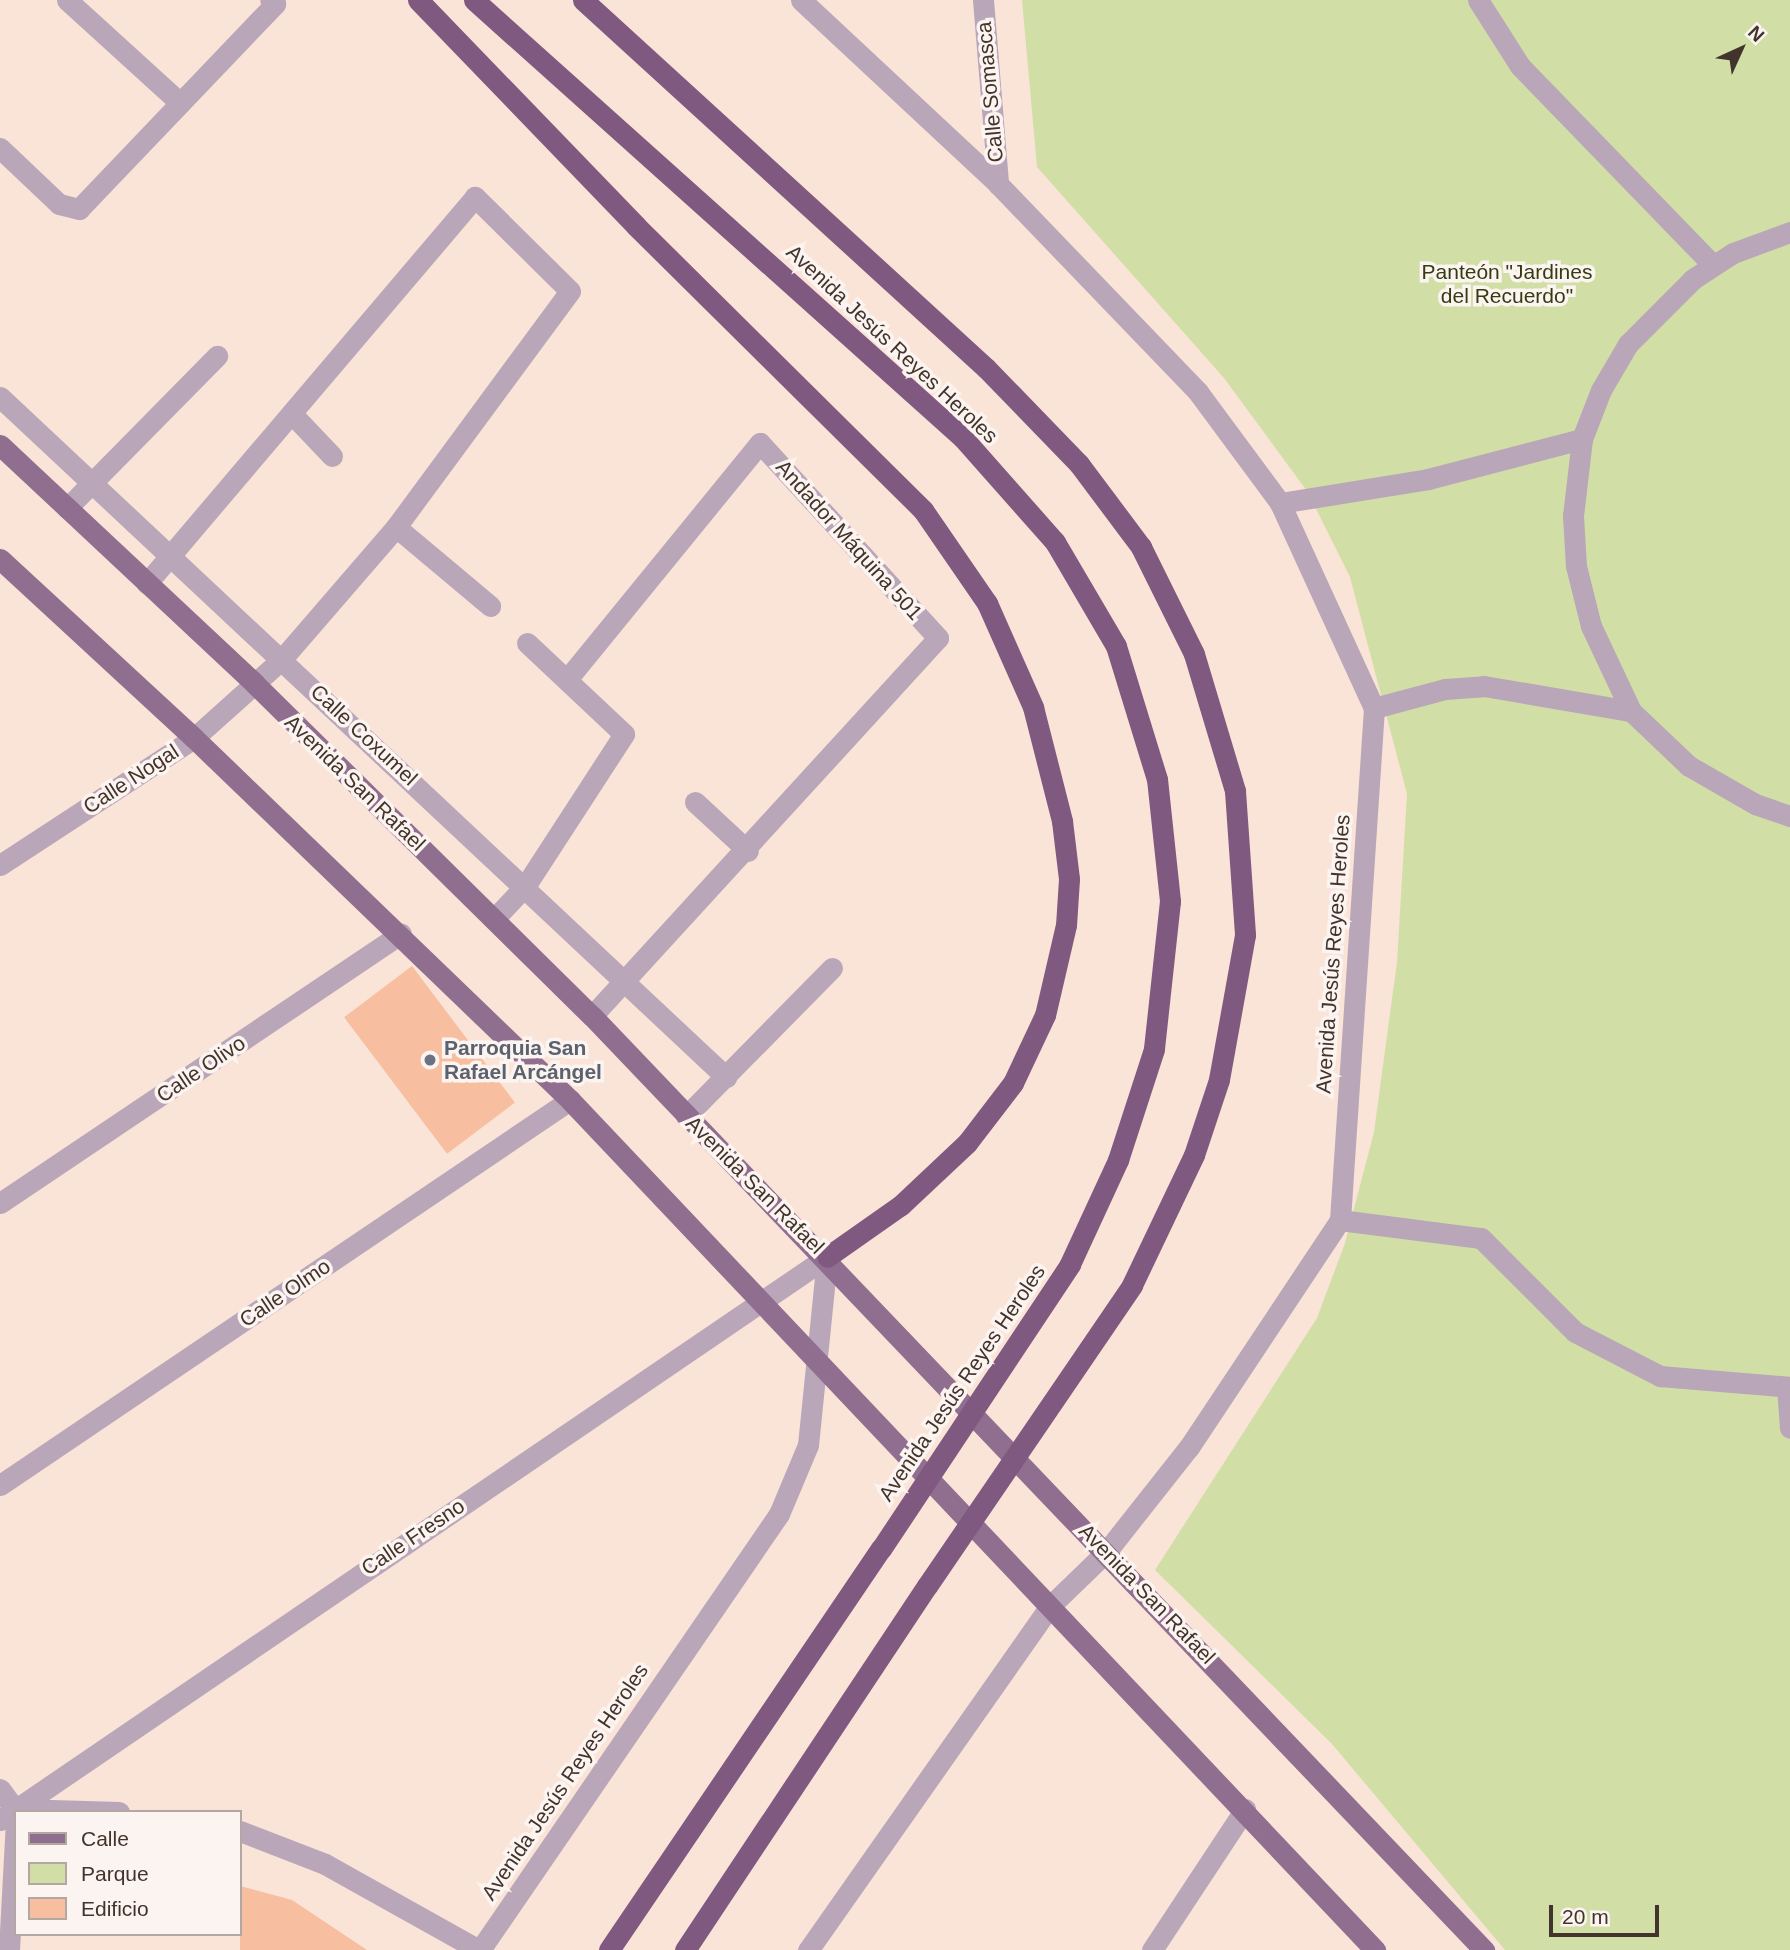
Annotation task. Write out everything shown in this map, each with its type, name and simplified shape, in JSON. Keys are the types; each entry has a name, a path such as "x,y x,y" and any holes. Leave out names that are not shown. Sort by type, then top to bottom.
{"highway":[{"path":"418,0 626,216 923,510 986,603 1033,708 1059,809 1069,879 1063,948 1045,1015 1013,1083 967,1143 901,1205 827,1257"},
{"name":"Avenida Jesús Reyes Heroles","path":"474,0 963,438 1055,542 1116,646 1157,779 1170,901 1154,1049 1118,1160 1070,1264 610,1950"},
{"name":"Avenida Jesús Reyes Heroles","path":"583,0 986,368 1079,464 1141,547 1194,654 1235,791 1245,935 1219,1080 1194,1155 1132,1284 685,1950"}],"main road":[{"name":"Avenida San Rafael","path":"0,445 255,684 592,1016 686,1116 827,1257 1484,1950"},
{"path":"3,567 194,738 401,934 570,1100 816,1362 1245,1808 1374,1950"}],"street":[{"path":"67,0 180,103"},
{"name":"Avenida Jesús Reyes Heroles","path":"801,0 998,184 1198,392 1280,503 1374,708 1340,1220 1189,1447 1106,1552 1050,1606 807,1950"},
{"name":"Calle Somasca","path":"983,0 998,184"},
{"path":"1478,0 1520,66 1713,265"},
{"path":"0,148 59,204 79,209 272,2"},
{"name":"Calle Nogal","path":"0,865 194,738 282,659 396,527 570,291 475,197 292,414"},
{"path":"1790,232 1713,265 1656,310 1628,344 1601,390 1582,439 1573,516 1576,566 1591,626 1630,711 1689,766 1755,804 1790,816"},
{"path":"67,508 94,484 217,356"},
{"name":"Calle Coxumel","path":"0,397 526,885 625,983 726,1077"},
{"path":"147,583 292,414 332,456"},
{"path":"1280,503 1427,479 1582,439"},
{"name":"Andador Máquina 501","path":"569,677 760,443 938,638 748,851"},
{"path":"396,527 489,606"},
{"path":"494,919 526,885 624,734 569,677 527,643"},
{"path":"1374,708 1445,689 1484,686 1630,711"},
{"path":"592,1016 748,851 695,802"},
{"name":"Calle Olivo","path":"0,1203 401,934"},
{"path":"686,1116 832,968"},
{"name":"Calle Olmo","path":"0,1485 570,1100"},
{"path":"1340,1220 1481,1238 1575,1332 1660,1376 1788,1387 1790,1428"},
{"name":"Calle Fresno","path":"21,1810 759,1300 827,1257"},
{"name":"Avenida Jesús Reyes Heroles","path":"479,1950 779,1514 808,1445 827,1257"},
{"path":"0,1789 12,1816 9,1950"},
{"path":"1152,1950 1245,1808"},
{"path":"242,1832 325,1864 479,1950"}],"green space":[{"name":"Panteón \"Jardines del Recuerdo\"","path":"1022,0 1790,0 1790,1950 1505,1950 1332,1744 1155,1570 1317,1318 1345,1243 1374,1132 1397,962 1407,794 1350,577 1307,491 1224,378 1037,167"}],"building":[{"name":"Parroquia San Rafael Arcángel","path":"412,966 515,1103 447,1154 344,1017"},
{"path":"242,1887 292,1900 367,1950 240,1950"}],"place":[{"name":"Parroquia San Rafael Arcángel","path":"430,1060"}]}
